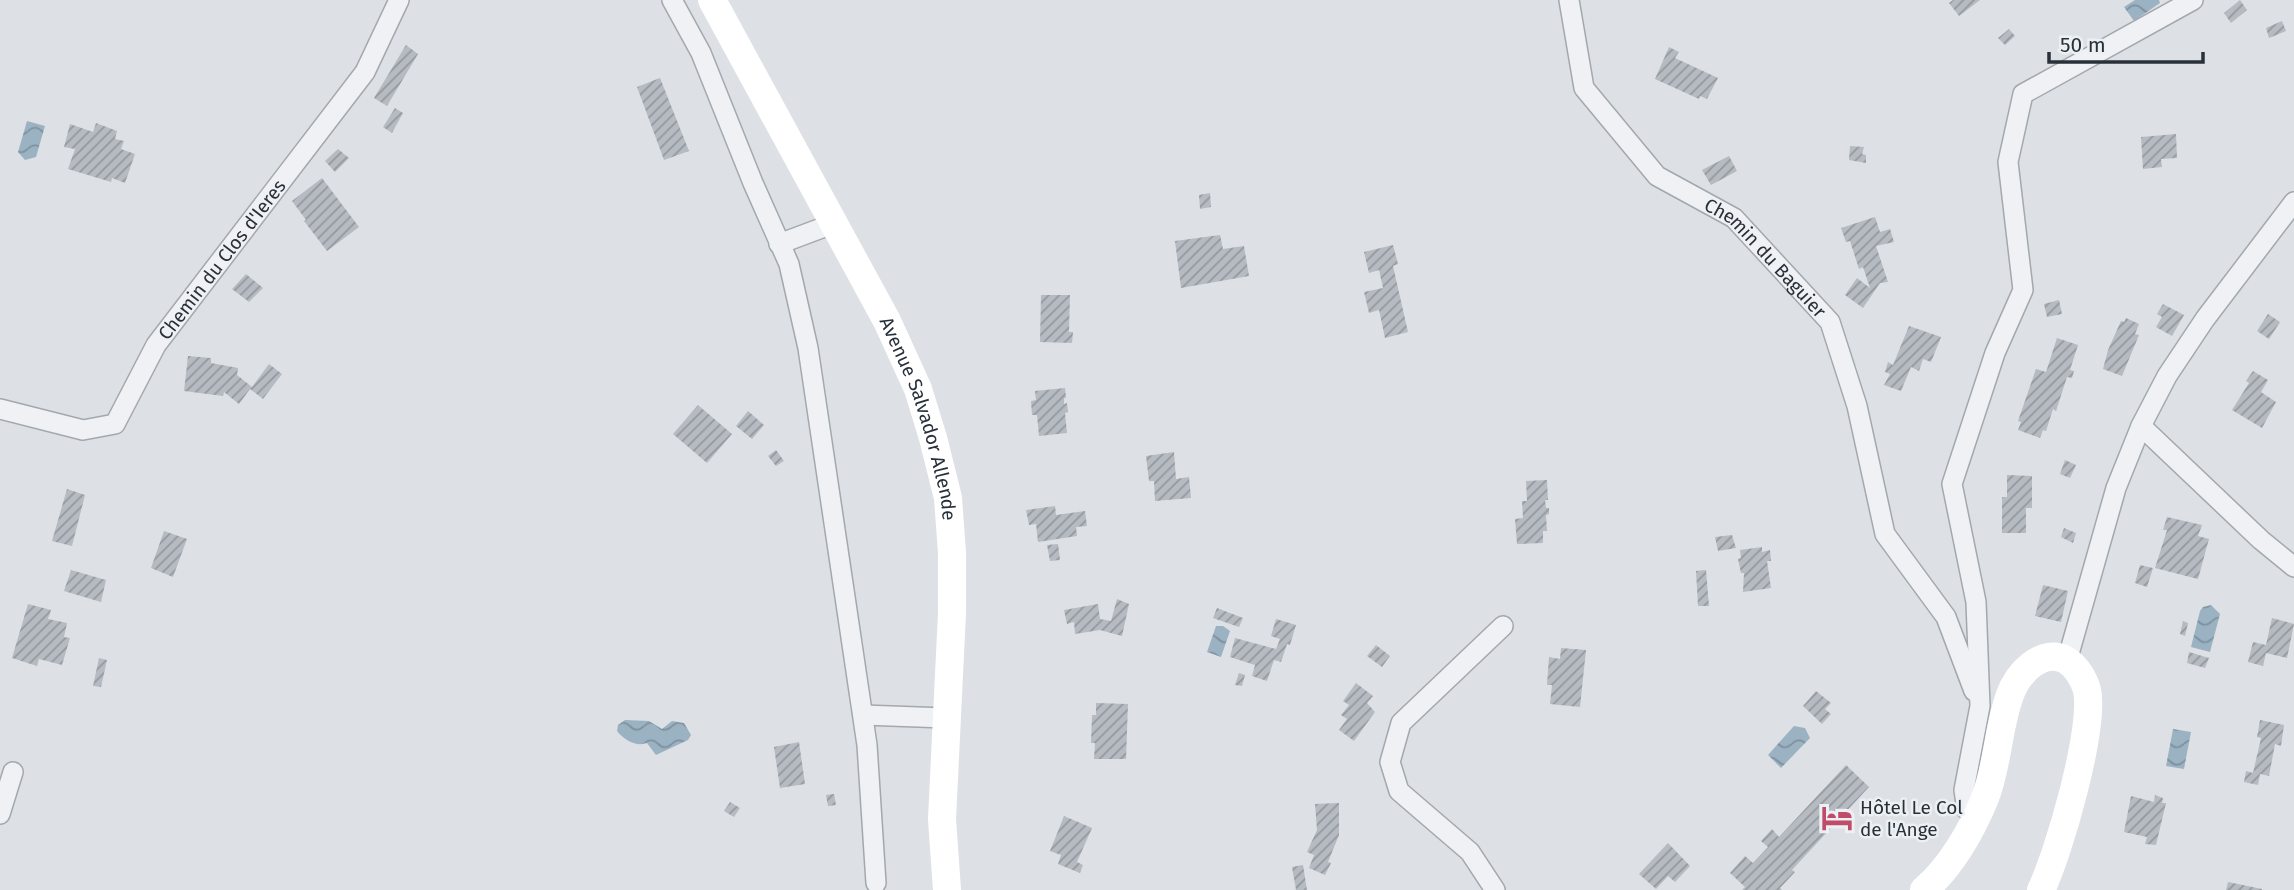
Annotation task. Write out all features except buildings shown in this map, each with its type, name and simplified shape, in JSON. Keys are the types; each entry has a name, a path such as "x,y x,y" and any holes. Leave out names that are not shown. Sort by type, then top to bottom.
{"main road":[{"name":"Avenue Salvador Allende","path":"712,0 887,321 918,389 948,498 953,613 942,819 950,887"},
{"path":"1924,890 1954,855 1977,818 1996,761 2010,694 2029,666 2055,657 2067,661 2082,678 2087,690 2087,721 2083,751 2051,870 2041,890"}],"street":[{"name":"Chemin du Clos d'Ieres","path":"0,409 83,430 114,424 156,345 365,72 399,0"},
{"path":"672,0 701,53 789,264 808,348 863,715 876,883"},
{"name":"Chemin du Baguier","path":"1569,0 1584,88 1657,176 1734,218 1830,322 1857,406 1885,534 1946,617 1980,705"},
{"path":"1977,818 1968,810 1964,790 1980,705 1976,602 1952,484 1995,353 2024,290 2008,162 2023,94 2193,0"},
{"path":"2067,661 2116,488 2141,426 2167,376 2205,320 2294,202"},
{"path":"779,243 835,223"},
{"path":"2141,426 2261,540 2294,567"},
{"path":"1495,890 1470,852 1399,791 1390,762 1401,723 1503,626"},
{"path":"863,715 946,718"},
{"path":"0,814 13,772"}],"water":[{"path":"2135,0 2159,0 2160,3 2134,21 2124,7"},
{"path":"27,121 45,126 36,157 25,160 18,152"},
{"path":"2211,605 2220,614 2210,652 2191,647 2200,611"},
{"path":"1216,626 1223,626 1230,631 1221,657 1207,652"},
{"path":"625,720 649,721 662,729 672,721 684,723 691,735 688,740 656,755 647,743 627,740 617,731 618,725"},
{"path":"1794,726 1805,728 1810,738 1781,768 1768,755"},
{"path":"2173,729 2191,732 2184,769 2166,766"}],"place":[{"name":"Hôtel Le Col de l'Ange","path":"1837,818"}]}
